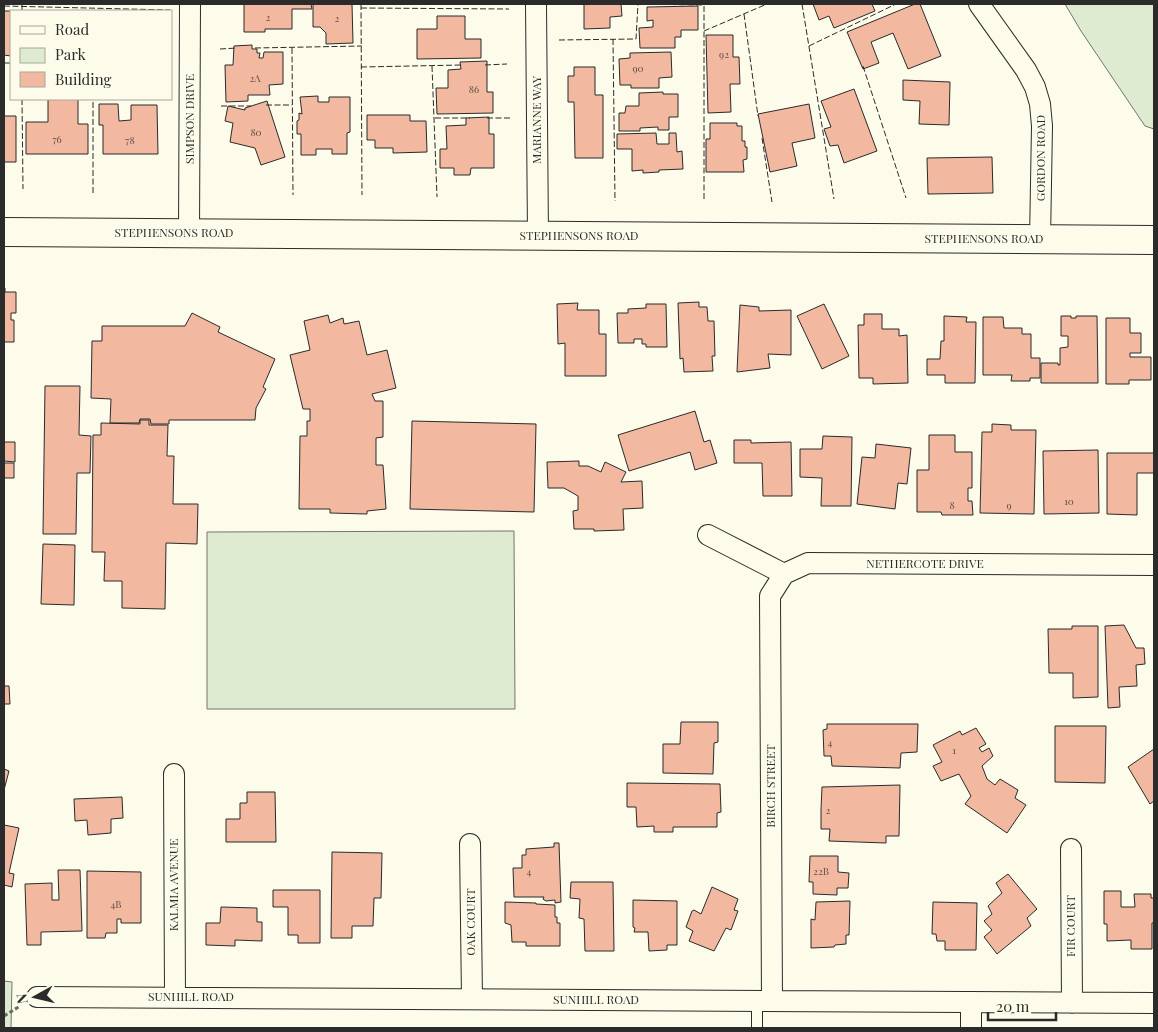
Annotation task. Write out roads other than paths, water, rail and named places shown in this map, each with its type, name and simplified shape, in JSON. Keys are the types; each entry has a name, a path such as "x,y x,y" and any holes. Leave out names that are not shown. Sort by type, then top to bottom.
{"main road":[{"name":"STEPHENSONS ROAD","path":"4,232 1154,240"}],"street":[{"name":"SIMPSON DRIVE","path":"190,4 190,234"},
{"name":"MARIANNE WAY","path":"536,4 538,236"},
{"name":"GORDON ROAD","path":"979,4 1026,70 1035,87 1040,104 1042,126 1040,240"},
{"path":"708,534 784,574"},
{"name":"NETHERCOTE DRIVE","path":"784,574 808,563 1154,566"},
{"name":"BIRCH STREET","path":"764,1001 771,976 770,596 784,574"},
{"name":"KALMIA AVENUE","path":"174,774 175,997"},
{"name":"OAK COURT","path":"470,844 472,999"},
{"name":"FIR COURT","path":"1071,849 1072,1003"},
{"name":"SUNHILL ROAD","path":"37,997 1154,1003"},
{"path":"971,1002 971,1028"}],"lane":[{"path":"757,1028 764,1001"}]}
